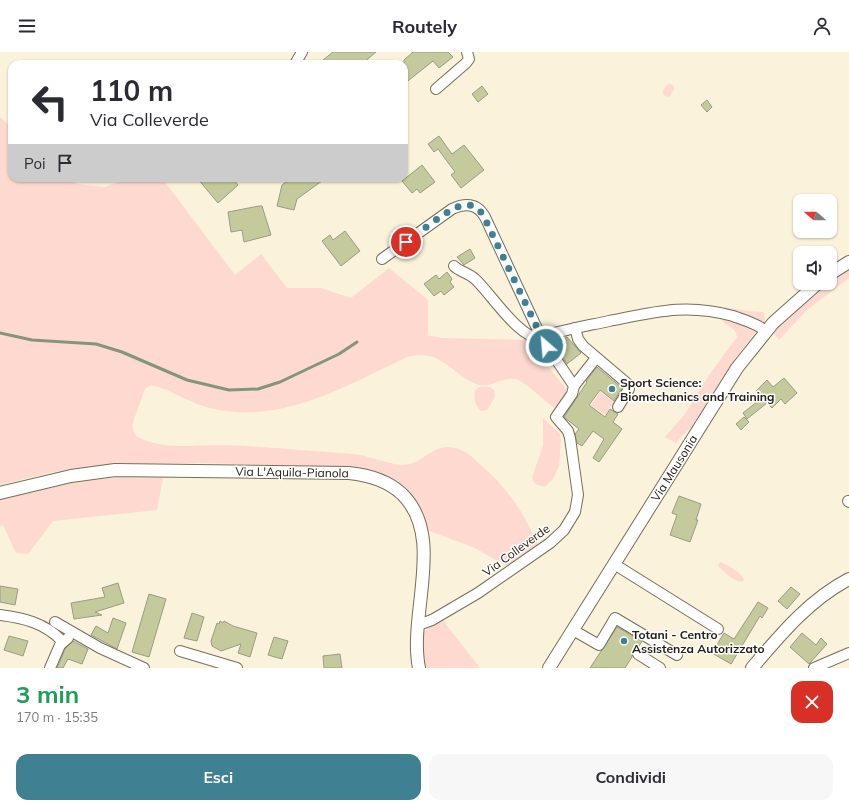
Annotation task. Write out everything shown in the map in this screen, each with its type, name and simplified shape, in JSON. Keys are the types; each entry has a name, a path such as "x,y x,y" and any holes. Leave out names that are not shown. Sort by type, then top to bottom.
{"main road":[{"path":"837,270 849,262"},
{"name":"Via Mausonia","path":"549,668 721,392 747,354 766,332 811,290"},
{"name":"Via L'Aquila-Pianola","path":"0,492 71,476 123,470 349,473 375,478 394,488 406,499 414,509 421,526 424,555 418,625 419,668"},
{"path":"752,668 816,600 849,579"}],"street":[{"path":"436,89 466,63 469,59 467,52"},
{"path":"382,259 452,210 464,204 477,208 484,217 541,337 574,386 596,358"},
{"path":"454,266 475,279 512,321 528,336 534,338 575,328 655,312 679,309 697,310 727,315 755,324 766,332"},
{"path":"575,328 579,342 630,386 618,407"},
{"name":"Via Colleverde","path":"418,625 447,612 483,590 554,540 568,524 576,506 578,490 570,436 568,431 556,417 572,394 574,386"},
{"path":"614,564 718,629"},
{"path":"0,615 36,623 51,630 62,641"},
{"path":"573,630 598,645 615,618 676,655"},
{"path":"55,622 91,644 144,668"},
{"path":"50,668 62,641 71,638 91,644"},
{"path":"180,651 237,668"},
{"path":"814,668 849,653"},
{"path":"638,654 660,668"}],"shaded area":[{"path":"669,84 673,85 674,89 670,96 667,97 663,94 663,92 664,88"},
{"path":"0,117 8,124 8,182 75,182 77,184 105,187 118,182 165,182 235,275 261,254 287,288 321,288 351,298 389,268 428,300 428,334 426,335 442,338 526,340 568,391 555,408 518,380 508,379 487,385 476,384 467,380 436,358 417,355 405,358 360,380 313,400 289,407 264,411 239,412 214,409 151,385 145,389 133,422 134,432 138,437 157,444 176,446 226,445 352,454 402,465 417,461 436,449 443,447 451,447 464,451 501,484 522,513 539,547 510,568 475,548 427,530 417,505 345,467 200,463 106,465 53,472 0,485"},
{"path":"849,269 849,278 837,287 837,277"},
{"path":"819,290 833,290 807,310 779,340 772,331 807,298"},
{"path":"724,307 764,312 765,322 736,358 695,423 680,437 676,443 665,437 685,414 709,375 737,337 733,329 724,323 722,315"},
{"path":"480,387 490,387 494,390 495,397 487,410 481,411 475,401 475,390"},
{"path":"600,392 614,402 605,415 591,405"},
{"path":"543,418 560,434 561,439 559,466 553,479 545,487 535,484 532,478 543,445"},
{"path":"127,476 163,477 157,510 53,521 28,554 16,553 3,525 0,526 0,498 66,483"},
{"path":"720,562 737,572 744,580 741,582 728,576 718,566"},
{"path":"441,618 480,668 424,668 421,634"}],"building":[{"path":"333,52 376,52 367,60 323,60"},
{"path":"413,52 448,52 453,57 439,68 433,61 408,81 408,60 404,60"},
{"path":"482,86 488,94 478,102 472,94"},
{"path":"707,100 712,107 707,112 701,105"},
{"path":"439,136 452,154 464,145 484,170 461,188 451,175 455,172 438,149 434,152 428,144"},
{"path":"422,165 435,182 420,193 417,189 412,193 403,182 408,182 408,176"},
{"path":"200,182 235,182 238,185 218,203"},
{"path":"286,182 320,182 297,199 294,210 277,206 282,185"},
{"path":"262,206 271,235 244,242 242,230 231,232 228,212"},
{"path":"345,231 360,251 341,266 322,241 330,235 333,240"},
{"path":"470,249 475,258 464,265 457,257"},
{"path":"447,272 452,279 450,282 454,287 444,295 441,291 434,296 424,284 436,275 439,279"},
{"path":"567,337 581,353 567,364 554,344"},
{"path":"597,367 622,388 614,401 600,390 589,405 605,417 610,409 618,414 613,422 622,429 599,462 593,458 604,439 593,431 582,446 577,443 575,434 579,429 564,417 587,382 586,381"},
{"path":"784,378 797,393 785,404 781,399 772,408 767,403 747,419 743,413 762,398 756,391 767,380 773,387"},
{"path":"744,417 749,422 741,430 736,424"},
{"path":"679,496 701,504 696,520 698,520 690,542 670,535 677,515 672,513"},
{"path":"118,583 124,603 95,612 102,615 74,619 71,603 105,597 102,588"},
{"path":"0,586 18,589 15,605 0,602"},
{"path":"791,587 800,594 787,609 778,601"},
{"path":"149,594 166,599 149,657 132,652"},
{"path":"758,602 768,608 762,618 760,616 731,664 712,653 724,633 734,639"},
{"path":"192,613 204,617 197,641 184,638"},
{"path":"113,618 126,623 117,649 91,635 96,626 108,633"},
{"path":"220,621 223,623 224,621 233,626 257,633 250,657 238,653 241,644 221,651 212,646 211,641 217,623 219,624"},
{"path":"617,627 642,641 638,648 632,651 632,657 625,668 590,668"},
{"path":"802,633 816,645 821,638 827,644 809,664 790,647"},
{"path":"9,636 28,641 23,656 4,650"},
{"path":"274,637 288,641 282,659 268,655"},
{"path":"73,641 88,649 82,664 68,659 63,668 57,668 65,649"},
{"path":"340,654 342,668 324,668 323,656"}],"waterway":[{"path":"0,333 32,340 96,344 122,352 187,380 229,390 258,389 280,382 339,354 357,342"}],"place":[{"name":"Sport Science: Biomechanics and Training","path":"612,389"},
{"name":"Totani - Centro Assistenza Autorizzato","path":"624,641"}],"route":[{"path":"406,242 461,205 469,205 480,210 483,213 542,341 546,346"}]}
